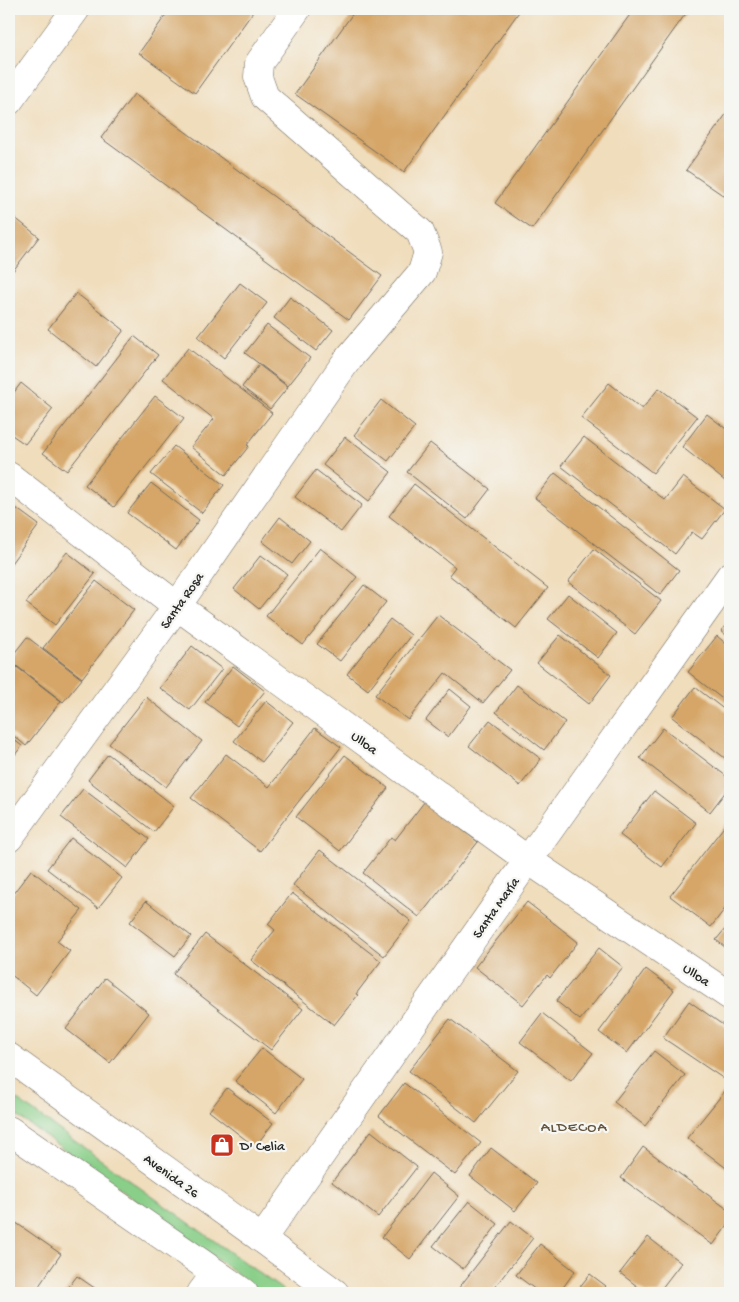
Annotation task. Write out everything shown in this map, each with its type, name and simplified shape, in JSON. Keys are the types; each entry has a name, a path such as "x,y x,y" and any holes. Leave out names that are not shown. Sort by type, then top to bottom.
{"street":[{"path":"9,102 76,9"},
{"name":"Santa Rosa","path":"9,838 177,606 348,359 422,272 428,252 420,232 265,97 258,78 258,63 297,9"},
{"name":"Ulloa","path":"9,476 177,606 528,860 730,996"},
{"name":"Santa María","path":"262,1239 730,576"},
{"name":"Avenida 26","path":"9,1057 335,1293"},
{"path":"9,1130 209,1283 244,1293"}],"green space":[{"path":"9,1094 287,1293 264,1293 9,1110"}],"building":[{"path":"170,9 255,9 195,93 139,53"},
{"path":"356,9 521,9 404,172 295,94"},
{"path":"634,9 689,9 532,229 495,203"},
{"path":"134,94 382,276 349,320 101,138"},
{"path":"727,113 730,115 730,200 686,170"},
{"path":"9,213 39,237 9,276"},
{"path":"240,283 267,303 224,358 198,337"},
{"path":"76,293 124,330 96,367 48,329"},
{"path":"290,297 333,330 316,351 274,318"},
{"path":"267,325 310,358 288,386 245,353"},
{"path":"134,336 158,355 67,471 43,453"},
{"path":"188,348 272,413 226,475 191,447 214,419 163,379"},
{"path":"259,365 288,387 270,409 242,387"},
{"path":"21,383 53,409 25,444 9,433 9,399"},
{"path":"609,383 642,409 659,388 697,417 653,473 581,418"},
{"path":"155,396 184,418 114,507 85,485"},
{"path":"381,400 415,427 388,461 354,435"},
{"path":"707,414 730,432 730,485 682,447"},
{"path":"345,437 391,472 369,501 323,465"},
{"path":"584,437 665,500 683,477 725,509 702,539 692,532 675,554 561,466"},
{"path":"430,443 490,489 467,519 407,472"},
{"path":"174,446 224,485 202,513 151,474"},
{"path":"316,470 362,505 341,532 295,497"},
{"path":"555,473 679,570 660,595 535,498"},
{"path":"151,483 199,520 176,550 127,513"},
{"path":"414,484 548,588 516,628 449,575 455,567 389,516"},
{"path":"9,503 39,525 9,566"},
{"path":"280,517 310,541 292,564 262,541"},
{"path":"320,548 357,577 303,645 266,616"},
{"path":"594,549 661,601 635,634 568,582"},
{"path":"67,552 95,574 55,625 26,603"},
{"path":"261,555 287,574 259,609 234,589"},
{"path":"96,581 134,610 82,678 43,648"},
{"path":"364,585 386,602 340,661 317,644"},
{"path":"568,594 617,633 598,658 548,619"},
{"path":"438,615 510,670 483,703 445,673 408,720 375,695"},
{"path":"390,619 411,635 368,690 347,674"},
{"path":"730,620 730,638 721,631"},
{"path":"560,635 611,675 589,704 537,663"},
{"path":"717,636 730,647 730,705 688,672"},
{"path":"27,637 82,679 63,702 9,660"},
{"path":"192,646 222,669 190,710 160,688"},
{"path":"9,661 61,701 26,746 9,732"},
{"path":"233,666 265,691 237,726 205,702"},
{"path":"517,685 565,722 544,750 496,712"},
{"path":"695,687 730,714 730,762 672,717"},
{"path":"450,689 471,706 448,737 426,720"},
{"path":"146,697 202,741 166,787 109,744"},
{"path":"266,701 293,722 262,762 234,741"},
{"path":"490,720 541,759 520,786 469,746"},
{"path":"315,728 341,747 260,851 191,798 226,754 269,787"},
{"path":"663,728 730,779 730,786 710,812 640,758"},
{"path":"9,736 22,746 9,762"},
{"path":"108,754 174,806 154,832 88,780"},
{"path":"345,755 388,788 340,851 296,817"},
{"path":"83,789 149,839 127,868 61,817"},
{"path":"654,791 696,823 662,867 620,835"},
{"path":"425,801 478,842 419,917 363,873 391,837 395,840"},
{"path":"730,819 730,902 711,927 670,896"},
{"path":"71,838 122,878 98,908 47,869"},
{"path":"320,850 411,921 384,956 293,885"},
{"path":"31,870 82,910 57,941 70,951 36,995 9,973 9,899"},
{"path":"292,893 381,961 356,994 358,995 334,1025 251,960 275,930 268,924"},
{"path":"146,901 191,936 175,956 130,922"},
{"path":"527,902 578,942 550,978 547,975 523,1005 475,967"},
{"path":"730,923 730,951 716,940"},
{"path":"205,934 303,1009 271,1050 173,974"},
{"path":"599,948 623,967 580,1020 556,1001"},
{"path":"646,969 674,990 627,1053 599,1032"},
{"path":"105,978 149,1013 110,1063 66,1029"},
{"path":"689,1001 730,1030 730,1083 663,1038"},
{"path":"542,1013 593,1053 571,1081 520,1042"},
{"path":"450,1019 518,1071 476,1123 409,1071"},
{"path":"262,1048 302,1079 276,1113 235,1081"},
{"path":"654,1051 685,1075 645,1126 614,1102"},
{"path":"404,1083 481,1143 455,1175 379,1116"},
{"path":"227,1088 273,1123 255,1147 209,1111"},
{"path":"725,1091 730,1095 730,1171 687,1138"},
{"path":"371,1131 417,1167 378,1217 332,1182"},
{"path":"643,1147 730,1211 730,1222 713,1245 621,1178"},
{"path":"491,1148 537,1183 515,1211 470,1176"},
{"path":"431,1173 459,1196 410,1259 382,1237"},
{"path":"469,1201 498,1224 463,1269 433,1246"},
{"path":"9,1218 61,1254 34,1293 21,1293 9,1285"},
{"path":"511,1221 533,1238 490,1293 463,1293 458,1289"},
{"path":"648,1237 681,1263 658,1293 646,1293 620,1273"},
{"path":"540,1244 575,1271 559,1293 540,1293 516,1275"},
{"path":"590,1274 606,1286 600,1293 575,1293"},
{"path":"77,1276 102,1293 64,1293"}],"place":[{"name":"D' Celia","path":"222,1145"}],"district":[{"name":"ALDECOA","path":"574,1126"}]}
